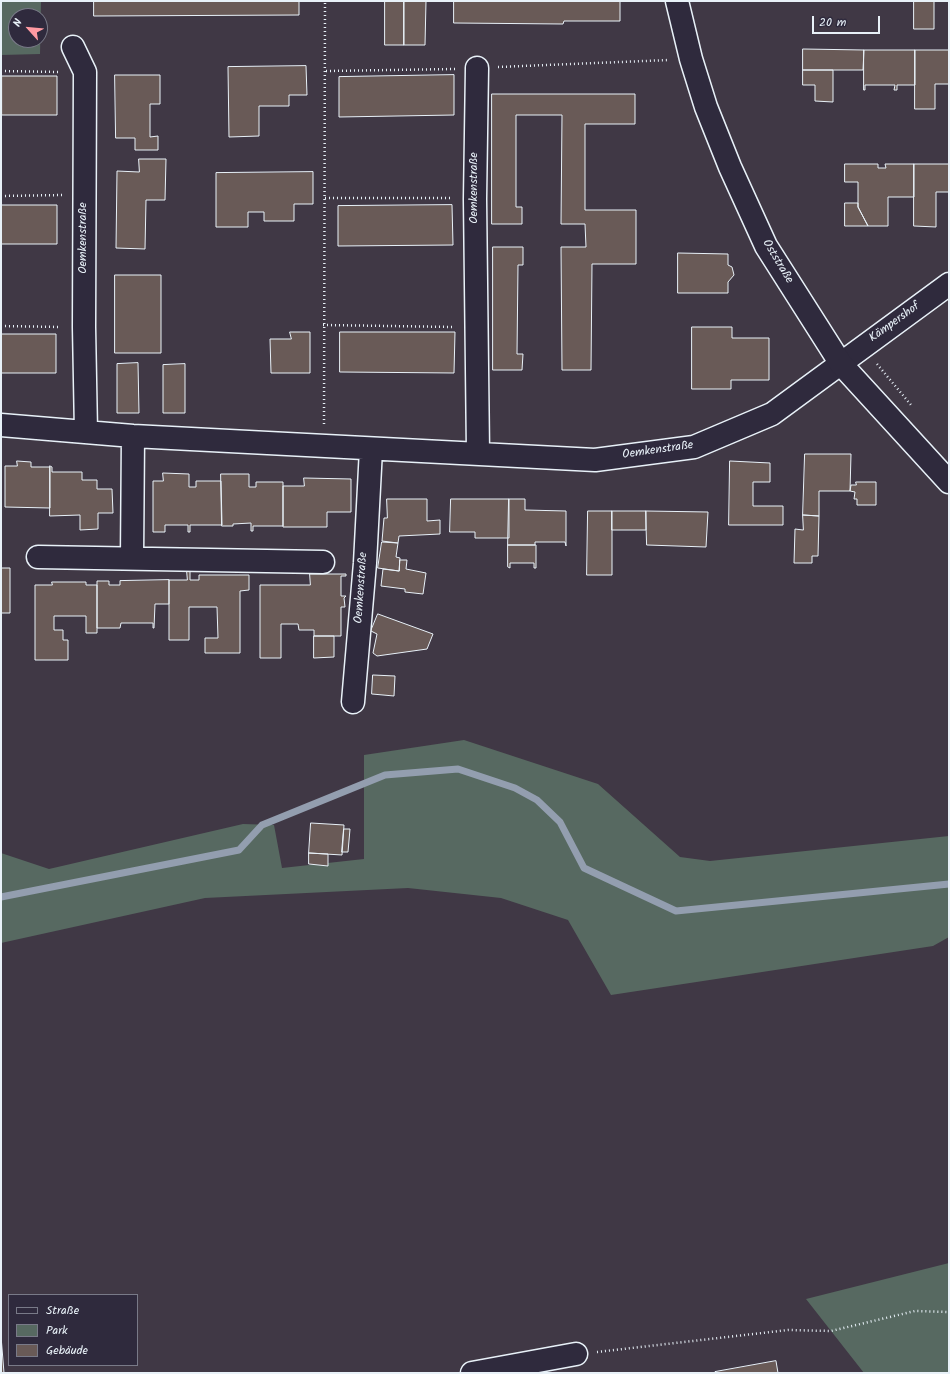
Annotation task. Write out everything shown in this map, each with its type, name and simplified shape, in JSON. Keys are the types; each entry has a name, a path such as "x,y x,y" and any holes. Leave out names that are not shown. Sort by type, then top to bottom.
{"street":[{"name":"Oststraße","path":"677,1 691,59 706,107 766,246 841,364 949,482"},
{"name":"Oemkenstraße","path":"73,47 85,72 84,327 86,432"},
{"name":"Oemkenstraße","path":"477,68 475,198 478,453"},
{"name":"Kämpershof","path":"841,364 949,284"},
{"name":"Oemkenstraße","path":"1,425 133,436 595,460 694,447 772,414 841,364"},
{"path":"132,558 133,436"},
{"name":"Oemkenstraße","path":"353,702 365,563 371,449"},
{"path":"38,557 323,562"},
{"path":"472,1373 576,1354"}],"path":[{"path":"324,446 323,325 326,71 325,1"},
{"path":"326,71 477,68 691,59"},
{"path":"1,71 85,72"},
{"path":"1,196 84,195"},
{"path":"325,198 475,198"},
{"path":"323,325 476,327"},
{"path":"1,326 84,327"},
{"path":"863,347 913,407"},
{"path":"576,1354 788,1330 831,1331 915,1311 949,1312"}],"green space":[{"path":"1,1 41,1 41,8 8,8 8,48 40,48 40,54 1,55"},
{"path":"464,740 598,784 680,857 710,861 949,836 949,937 933,946 611,995 568,920 501,898 408,888 205,898 1,943 1,853 49,869 243,824 274,825 282,868 364,859 364,755"},
{"path":"949,1263 949,1373 864,1373 806,1299"}],"building":[{"path":"94,1 299,1 299,15 94,16"},
{"path":"385,1 404,1 404,45 385,45"},
{"path":"404,1 426,1 425,45 404,45"},
{"path":"454,1 620,1 620,21 564,21 563,24 454,23"},
{"path":"914,1 934,1 934,29 914,29"},
{"path":"803,49 864,50 863,70 803,70"},
{"path":"864,50 915,50 915,85 897,85 897,90 894,90 895,85 865,85 864,90"},
{"path":"915,50 949,50 949,84 935,84 935,109 915,109"},
{"path":"306,66 307,95 289,95 289,106 259,106 259,136 229,137 228,67"},
{"path":"803,70 833,70 833,102 815,101 815,85 803,85"},
{"path":"115,75 160,75 160,104 150,104 150,137 158,136 158,150 135,150 135,138 116,138"},
{"path":"454,75 454,115 339,117 339,77"},
{"path":"2,76 57,76 57,115 2,115"},
{"path":"492,94 635,94 635,124 585,124 585,210 636,210 636,264 592,264 591,370 562,370 561,247 586,247 585,224 561,224 562,115 516,115 516,207 522,207 522,224 492,224"},
{"path":"139,159 166,159 165,200 146,200 145,249 116,248 117,171 139,172"},
{"path":"845,164 878,164 878,168 886,168 885,164 914,164 914,197 888,197 888,226 868,226 858,207 858,182 845,182"},
{"path":"914,164 949,164 949,192 936,192 936,227 914,226"},
{"path":"313,172 313,204 294,204 294,221 264,221 264,212 248,212 248,227 216,227 216,173"},
{"path":"845,203 858,203 858,207 868,226 845,226"},
{"path":"1,205 57,205 57,244 1,244"},
{"path":"452,205 453,245 338,246 338,206"},
{"path":"493,247 523,247 523,265 518,265 517,354 523,354 522,370 493,370"},
{"path":"678,253 728,254 728,265 732,267 734,275 728,282 728,293 678,293"},
{"path":"115,275 161,275 161,353 115,353"},
{"path":"692,327 732,327 732,338 769,338 769,380 731,380 731,389 692,389"},
{"path":"290,332 310,332 310,373 271,373 270,339 291,339"},
{"path":"340,332 455,332 454,373 340,372"},
{"path":"1,334 56,334 56,373 1,373"},
{"path":"138,363 139,413 117,413 117,364"},
{"path":"185,364 185,413 163,413 163,365"},
{"path":"805,454 851,454 850,491 819,491 819,516 803,515"},
{"path":"17,461 31,462 31,467 50,467 50,508 5,507 5,466 17,466"},
{"path":"730,461 770,463 770,482 753,482 753,506 783,506 783,525 729,525"},
{"path":"50,466 52,467 52,472 82,472 82,480 97,480 97,489 112,489 113,513 98,513 98,529 80,530 80,515 50,516"},
{"path":"163,473 189,474 189,487 196,487 196,481 221,481 222,525 190,525 190,532 188,532 188,525 165,525 165,532 153,532 153,481 163,481"},
{"path":"221,474 249,474 249,487 256,487 256,482 283,482 283,526 253,526 253,531 251,531 251,523 222,526"},
{"path":"304,478 351,479 351,512 327,512 327,527 283,527 283,486 304,486"},
{"path":"856,482 876,482 876,505 857,505 857,499 854,499 855,492 850,491 851,485 856,485"},
{"path":"387,499 427,499 427,521 440,520 440,534 399,536 398,543 382,541 384,518 387,518"},
{"path":"451,499 509,499 509,538 475,538 475,532 450,532"},
{"path":"509,499 525,499 525,510 566,511 566,546 565,542 535,542 535,545 508,545"},
{"path":"588,511 612,511 612,575 587,575"},
{"path":"612,511 646,511 646,530 612,530"},
{"path":"646,511 708,512 706,547 647,545"},
{"path":"803,515 819,516 818,556 812,556 812,563 794,563 795,529 803,530"},
{"path":"382,542 398,543 396,557 400,558 399,571 378,568"},
{"path":"508,545 536,545 536,568 534,568 534,563 510,563 510,568 508,567"},
{"path":"400,560 407,560 406,569 426,573 423,594 405,592 405,589 381,586 383,569 399,571"},
{"path":"1,568 10,568 10,613 1,613"},
{"path":"187,571 190,571 190,580 199,580 199,575 249,575 249,590 240,591 240,653 205,653 205,638 218,638 217,607 189,607 189,640 169,640 169,580 187,580"},
{"path":"310,574 346,574 346,576 341,576 341,596 346,596 344,598 345,607 341,607 341,636 314,636 314,630 299,630 298,624 281,624 281,658 260,658 260,585 310,585"},
{"path":"169,580 169,604 155,604 154,628 153,623 121,623 120,628 97,628 97,581 109,581 109,585 120,585 120,581"},
{"path":"52,582 86,582 86,585 97,585 97,633 86,633 86,616 54,616 54,630 63,630 63,640 68,640 68,660 35,660 35,585 52,585"},
{"path":"378,614 433,634 427,649 377,656 373,653 377,634 371,631"},
{"path":"314,636 334,636 334,657 314,658"},
{"path":"373,675 395,676 394,696 372,694"},
{"path":"311,823 344,825 342,855 309,853"},
{"path":"344,829 350,829 348,852 342,852"},
{"path":"309,853 328,854 328,866 309,864"},
{"path":"1,1336 4,1373 1,1373"},
{"path":"776,1361 778,1373 715,1373 715,1372"}],"waterway":[{"path":"1,897 239,850 262,825 385,775 458,769 515,788 537,800 560,822 584,868 676,911 949,884"}]}
